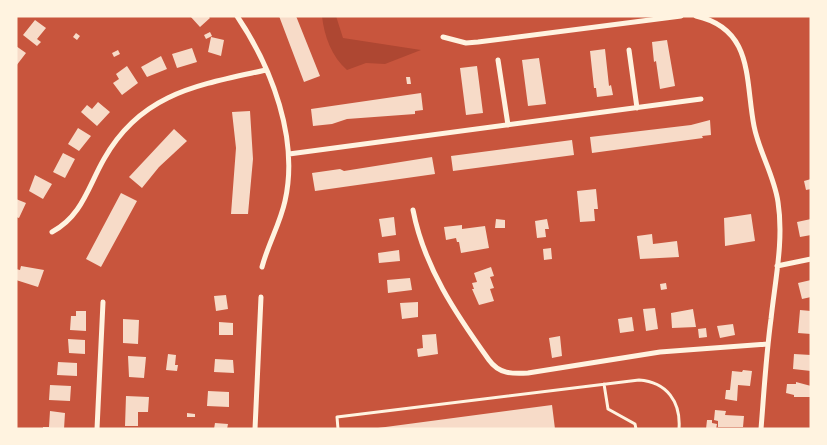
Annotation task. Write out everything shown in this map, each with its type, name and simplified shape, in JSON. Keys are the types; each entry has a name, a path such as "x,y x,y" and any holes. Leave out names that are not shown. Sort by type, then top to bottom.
{"street":[{"path":"237,16 266,70 281,114 289,154 285,202 262,267"},
{"path":"443,37 458,42 478,42 681,16"},
{"path":"696,16 725,29 732,36 743,54 756,132 772,178 778,203 777,266 761,428 770,429"},
{"path":"629,50 637,108"},
{"path":"498,60 508,125"},
{"path":"52,232 73,218 81,207 113,145 142,113 158,102 189,88 266,70"},
{"path":"289,154 701,99"},
{"path":"413,210 430,262 444,294 494,366 506,373 528,373 660,352 768,344"},
{"path":"777,266 811,259"},
{"path":"255,429 261,297"},
{"path":"98,429 103,302"}],"lane":[{"path":"338,429 336,418 639,380 662,387 676,402 679,411 679,429"},
{"path":"604,384 608,409 635,424 636,429"}],"shaded area":[{"path":"322,16 336,16 343,38 421,50 385,64 366,63 347,70 337,59 330,46"}],"building":[{"path":"190,16 208,16 210,18 200,27"},
{"path":"279,16 296,16 320,76 304,82"},
{"path":"35,20 46,28 37,39 41,42 37,46 23,35"},
{"path":"210,32 212,36 206,39 204,35"},
{"path":"76,33 80,36 77,40 73,37"},
{"path":"211,37 224,40 221,56 208,52"},
{"path":"667,40 675,86 660,89 652,42"},
{"path":"16,46 26,53 16,66"},
{"path":"192,48 197,62 177,68 172,54"},
{"path":"605,49 609,86 611,85 613,95 597,97 596,88 594,88 590,51"},
{"path":"118,50 120,54 114,57 112,53"},
{"path":"161,56 167,69 147,77 141,67"},
{"path":"539,58 546,104 528,106 522,60"},
{"path":"127,66 138,83 122,95 113,83 119,79 116,74"},
{"path":"477,66 483,113 466,115 460,68"},
{"path":"406,77 410,77 411,84 407,84"},
{"path":"421,93 423,110 415,111 415,114 347,119 332,124 313,126 311,109"},
{"path":"98,102 110,112 97,126 81,112 87,105 92,109"},
{"path":"250,111 253,159 248,214 231,214 236,148 232,112"},
{"path":"710,120 711,135 702,136 703,138 592,153 590,137 691,125"},
{"path":"78,128 91,136 79,151 68,144"},
{"path":"174,129 187,141 159,167 142,188 129,177"},
{"path":"572,140 574,155 453,171 451,156"},
{"path":"63,153 75,159 65,178 53,172"},
{"path":"432,157 435,174 315,191 312,173 340,169 344,171"},
{"path":"35,175 52,184 43,199 29,191"},
{"path":"811,179 811,189 806,190 804,181"},
{"path":"596,189 598,209 594,209 595,221 580,222 577,191"},
{"path":"121,193 137,201 101,267 86,259"},
{"path":"16,199 26,203 19,218 16,217"},
{"path":"751,214 755,241 725,246 724,218"},
{"path":"394,217 396,235 382,237 379,219"},
{"path":"496,219 505,220 505,228 495,228"},
{"path":"547,219 549,229 545,229 546,237 537,238 535,221"},
{"path":"811,219 811,235 800,237 797,222"},
{"path":"462,225 462,229 485,226 489,248 461,253 459,242 457,242 456,238 446,240 444,227"},
{"path":"652,234 653,244 677,241 679,257 640,259 637,236"},
{"path":"551,248 552,259 544,260 543,249"},
{"path":"399,250 400,261 379,263 378,253"},
{"path":"21,266 44,270 38,287 16,280 16,269 20,270"},
{"path":"491,267 494,276 490,277 494,288 490,289 494,301 479,305 472,289 474,289 472,283 477,282 474,273"},
{"path":"410,278 412,290 388,293 387,280"},
{"path":"811,280 811,297 802,299 798,283"},
{"path":"666,283 667,289 661,290 660,284"},
{"path":"226,295 228,309 216,311 214,296"},
{"path":"418,302 418,317 402,319 400,303"},
{"path":"655,308 658,329 646,331 643,309"},
{"path":"693,309 696,327 672,328 671,313"},
{"path":"800,310 811,311 811,334 798,333"},
{"path":"76,311 86,311 86,331 70,330 71,316 76,316"},
{"path":"632,317 634,331 620,333 618,319"},
{"path":"123,319 139,320 138,344 123,343"},
{"path":"219,322 233,323 233,335 219,335"},
{"path":"733,324 735,335 720,338 717,326"},
{"path":"706,328 707,337 699,338 698,329"},
{"path":"436,334 438,354 418,357 417,349 423,348 422,335"},
{"path":"560,336 562,356 552,358 549,338"},
{"path":"68,339 85,340 85,354 69,353"},
{"path":"168,354 176,355 175,365 178,365 177,371 166,370"},
{"path":"794,354 811,355 811,371 793,369"},
{"path":"128,356 146,357 144,378 129,377"},
{"path":"215,359 233,360 234,373 214,372"},
{"path":"58,362 77,363 77,376 57,375"},
{"path":"743,370 752,371 750,386 738,385 737,401 725,399 726,390 730,390 732,371 742,372"},
{"path":"796,382 811,386 811,397 794,397 794,395 786,393 787,384 796,384"},
{"path":"50,385 71,386 70,401 49,400"},
{"path":"208,391 229,392 229,407 207,406"},
{"path":"126,396 149,397 148,412 138,412 138,426 125,426"},
{"path":"552,405 555,429 378,429 378,428"},
{"path":"715,410 726,411 725,415 744,416 743,427 718,427 718,421 714,420"},
{"path":"50,411 65,413 64,429 43,429 43,427 49,427"},
{"path":"187,413 195,414 195,417 187,417"},
{"path":"707,420 712,420 712,423 717,424 716,429 706,429"},
{"path":"215,423 228,424 227,429 214,429"}]}
